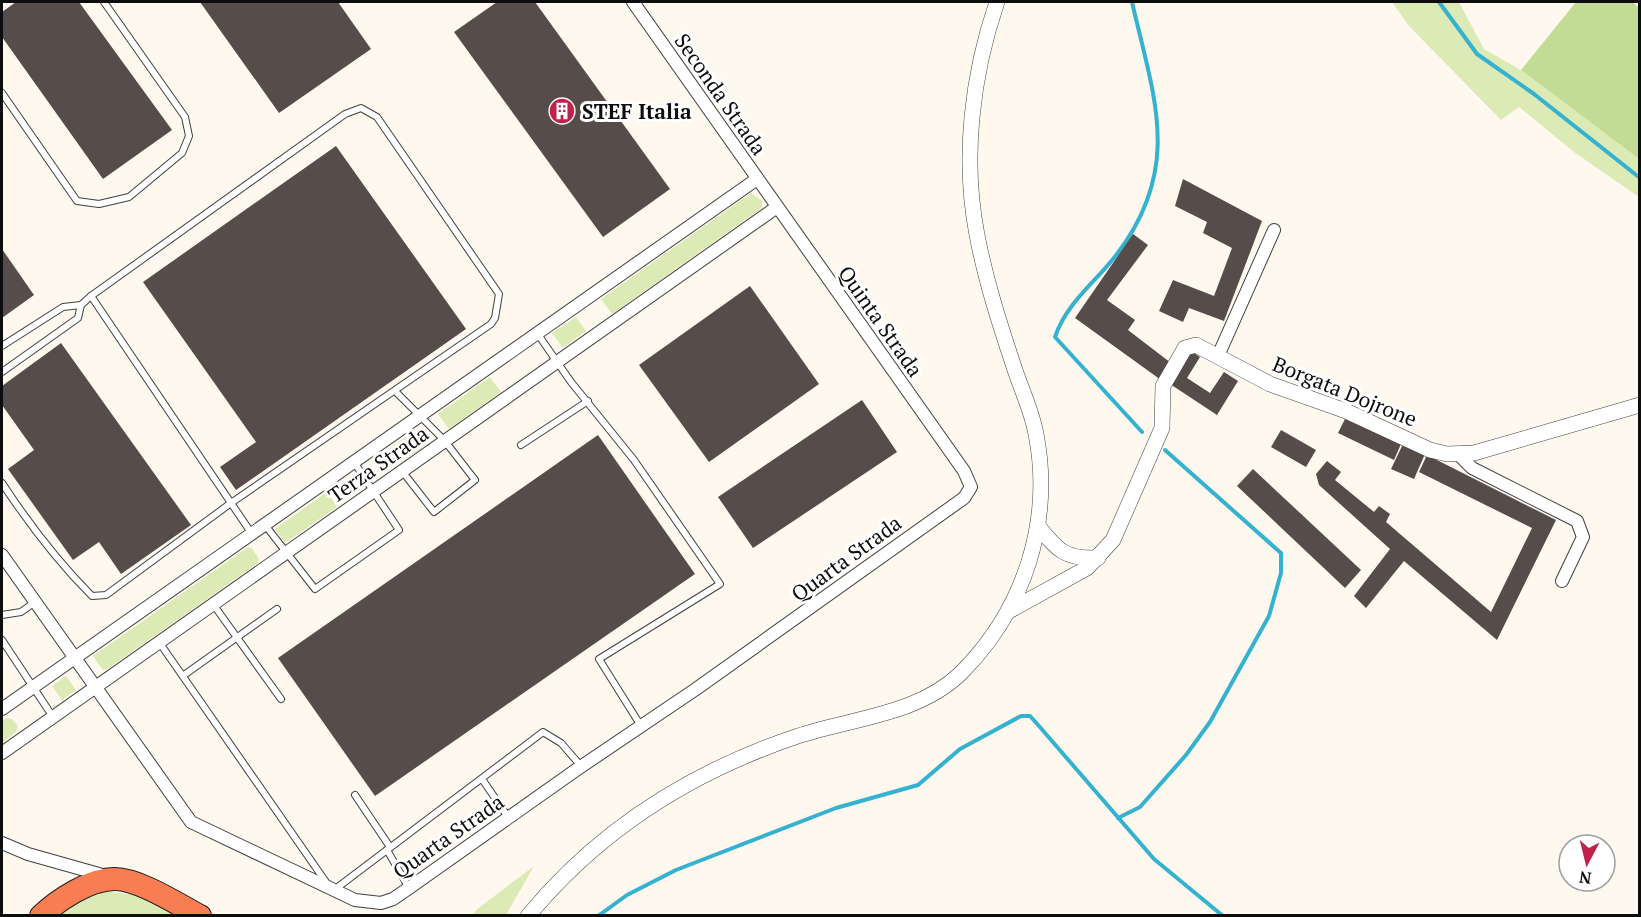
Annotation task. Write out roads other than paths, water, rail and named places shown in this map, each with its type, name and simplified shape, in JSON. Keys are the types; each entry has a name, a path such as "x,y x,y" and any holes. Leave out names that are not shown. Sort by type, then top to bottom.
{"highway":[{"path":"41,915 69,895 97,883 116,879 142,887 200,915"}],"street":[{"name":"Seconda Strada","path":"633,2 757,179"},
{"path":"528,915 551,888 608,836 655,802 717,769 798,736 903,708 930,696 958,676 983,650 1009,611 1024,580 1038,526 1040,466 1036,432 989,291 976,232 970,176 971,139 980,65 997,2"},
{"name":"Quinta Strada","path":"757,179 964,471 971,487"},
{"name":"Terza Strada","path":"2,710 757,179"},
{"name":"Terza Strada","path":"2,753 777,207"},
{"path":"1218,356 1274,230"},
{"name":"Borgata Dojrone","path":"1009,611 1078,573 1098,558 1113,540 1162,428 1162,392 1166,380 1185,348 1190,345 1196,345 1270,384 1346,411 1430,450 1460,455 1640,405"},
{"name":"Borgata Dojrone","path":"1460,455 1472,468 1577,521 1582,537 1562,581"},
{"name":"Quarta Strada","path":"2,555 191,822 333,892 368,903 393,899 409,888 964,498 971,487"},
{"path":"1038,526 1062,553 1080,558 1098,558"},
{"path":"2,843 28,854 116,879"}],"lane":[{"path":"2,93 77,201 99,204 129,197 182,153 189,136 185,117 104,2"},
{"path":"2,372 78,318 81,305 91,296 345,114 361,108 377,117 499,294 499,304 491,324 231,503 106,595 92,596 37,536 2,483"},
{"path":"91,296 252,534"},
{"path":"2,346 63,307 81,305"},
{"path":"537,333 571,382 634,460 720,584 599,659 641,726"},
{"path":"395,392 444,440 475,480 434,512 401,471"},
{"path":"521,445 588,402"},
{"path":"265,525 315,589 399,530 354,462"},
{"path":"2,615 21,612 35,602"},
{"path":"213,604 281,699"},
{"path":"184,675 277,609"},
{"path":"2,640 53,717"},
{"path":"159,642 333,892 543,732 561,743 581,767"},
{"path":"483,779 508,817"},
{"path":"355,795 388,848 409,888"}],"waterway":[{"path":"1132,2 1154,101 1158,131 1157,161 1150,191 1137,222 1117,254 1074,303 1055,337 1142,432"},
{"path":"1439,2 1477,54 1534,94 1640,178"},
{"path":"1118,818 1140,807 1186,755 1210,722 1269,616 1281,573 1281,553 1165,450"},
{"path":"598,916 627,895 676,870 836,808 918,785 960,749 1021,716 1030,716 1154,859 1223,916"}],"place":[{"name":"STEF Italia","path":"562,111"}]}
